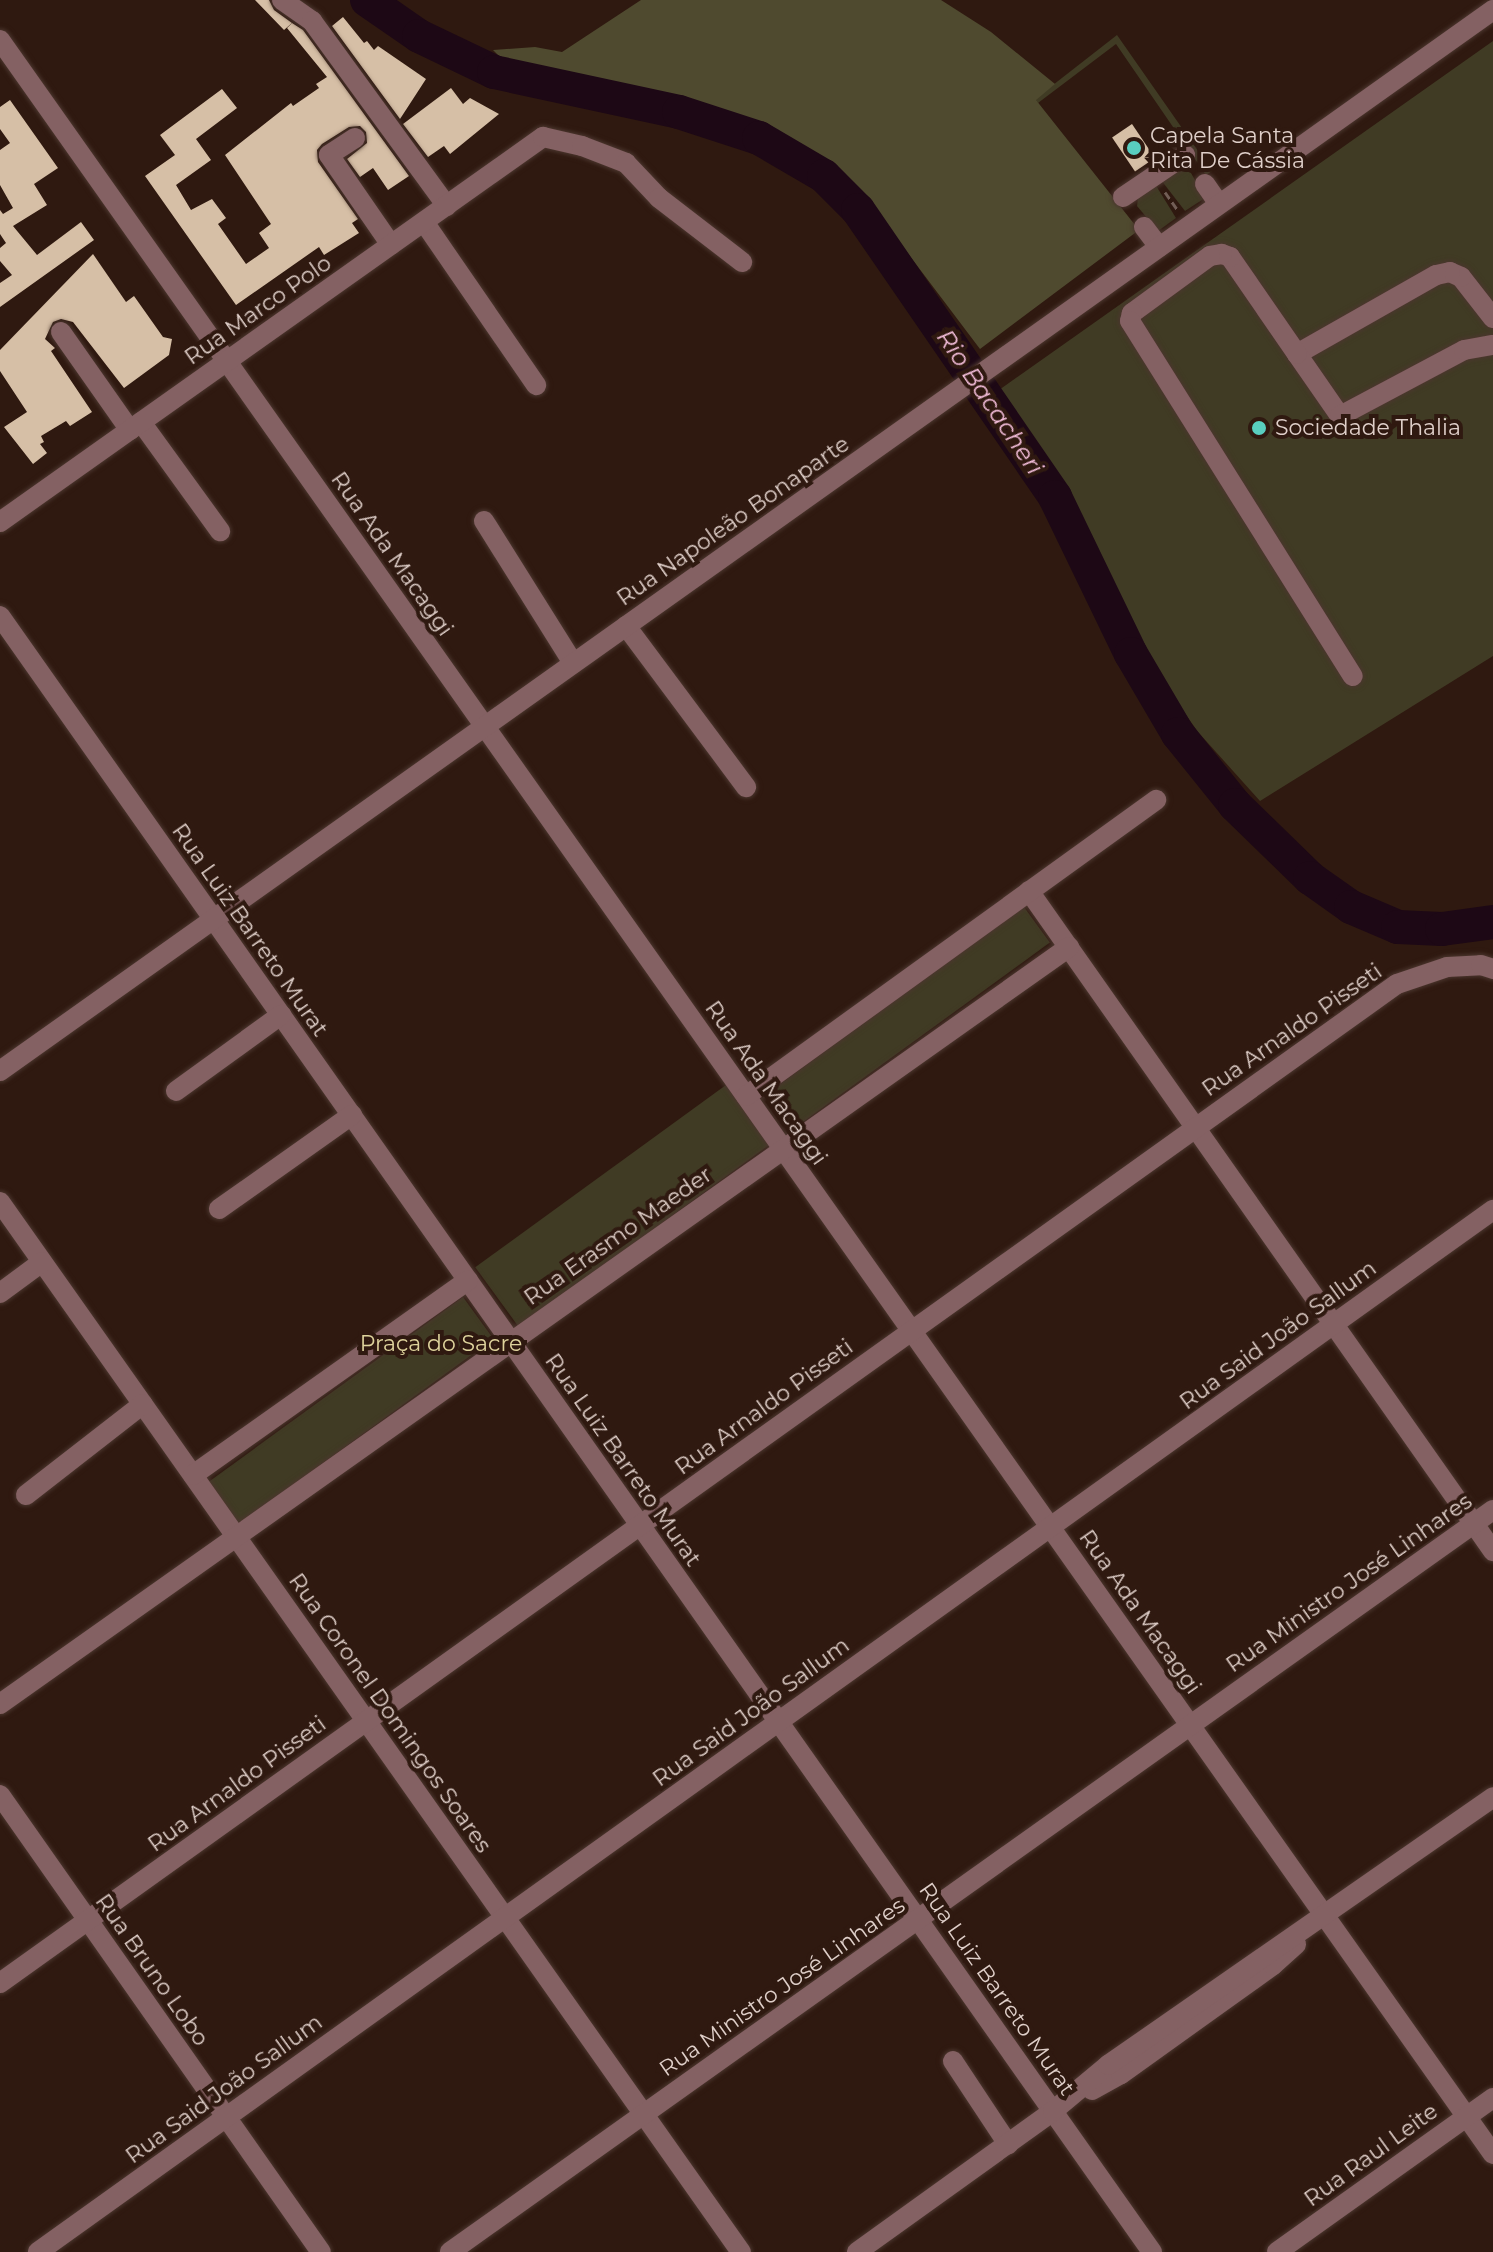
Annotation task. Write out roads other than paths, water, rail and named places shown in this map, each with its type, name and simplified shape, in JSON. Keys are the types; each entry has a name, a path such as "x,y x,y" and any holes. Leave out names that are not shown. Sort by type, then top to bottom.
{"street":[{"path":"282,0 312,21 447,206"},
{"name":"Rua Napoleão Bonaparte","path":"0,1071 1493,10"},
{"name":"Rua Ada Macaggi","path":"0,40 1493,2154"},
{"name":"Rua Marco Polo","path":"0,522 543,137 582,146 626,163 659,198 742,262"},
{"path":"355,138 329,155 391,245"},
{"path":"1123,197 1185,155"},
{"path":"1205,184 1219,204"},
{"path":"424,222 536,385"},
{"path":"1144,227 1159,247"},
{"path":"1353,676 1130,321 1132,313 1210,256 1222,254 1230,257 1340,416 1464,350 1493,345"},
{"path":"1297,354 1436,275 1450,272 1461,277 1493,318"},
{"path":"61,332 220,531"},
{"path":"484,521 573,663"},
{"name":"Rua Luiz Barreto Murat","path":"0,616 1152,2252"},
{"path":"626,626 746,787"},
{"path":"746,1096 1156,800"},
{"path":"1029,891 1493,1551"},
{"name":"Rua Erasmo Maeder","path":"0,1704 1069,947"},
{"name":"Rua Arnaldo Pisseti","path":"0,1983 1397,984 1447,967 1481,965 1493,969"},
{"path":"176,1091 281,1015"},
{"path":"219,1209 352,1115"},
{"name":"Rua Coronel Domingos Soares","path":"0,1202 741,2252"},
{"name":"Rua Said João Sallum","path":"38,2252 1493,1210"},
{"path":"0,1293 42,1262"},
{"path":"193,1475 468,1280"},
{"path":"26,1495 143,1404"},
{"name":"Rua Ministro José Linhares","path":"450,2252 1493,1510"},
{"name":"Rua Bruno Lobo","path":"0,1795 321,2252"},
{"path":"857,2252 1053,2111 1121,2074 1248,1984 1326,1917 1493,1797"},
{"path":"953,2061 1008,2144"},
{"name":"Rua Raul Leite","path":"1277,2252 1493,2098"}],"waterway":[{"name":"Rio Bacacheri","path":"367,0 419,36 494,72 679,112 759,138 824,176 858,210 1055,497 1131,654 1178,734 1235,805 1310,878 1351,907 1398,927 1442,929 1493,922"}],"place":[{"name":"Capela Santa Rita De Cássia","path":"1134,148"},
{"name":"Sociedade Thalia","path":"1259,428"}],"park label":[{"name":"Praça do Sacre","path":"441,1344"}]}
